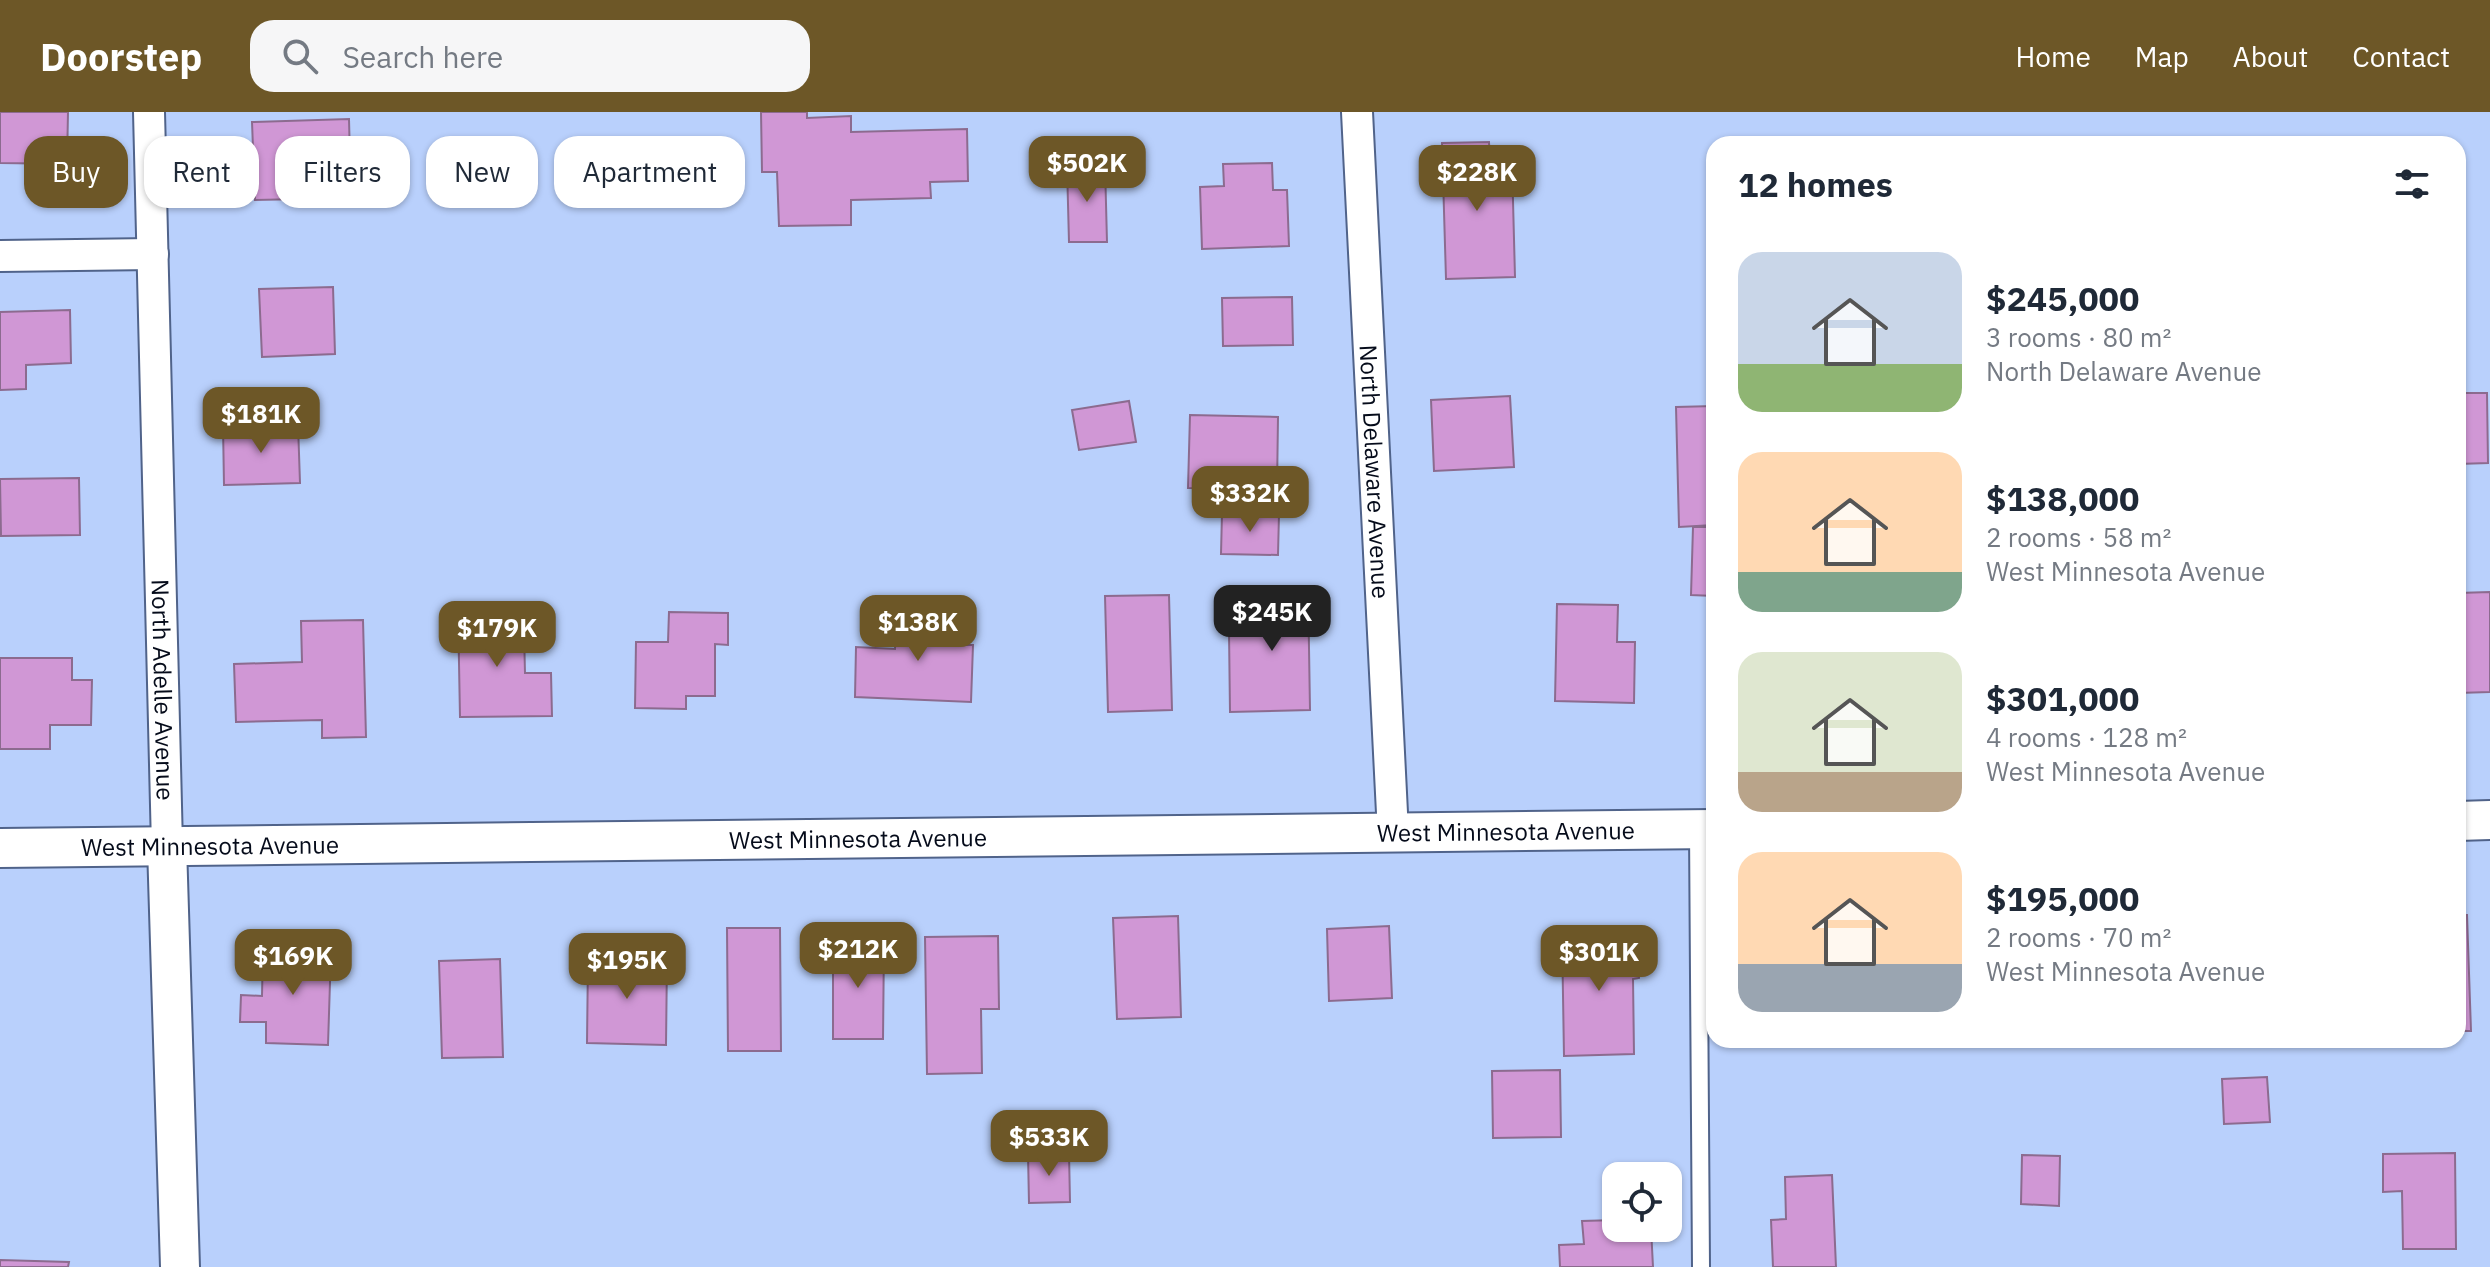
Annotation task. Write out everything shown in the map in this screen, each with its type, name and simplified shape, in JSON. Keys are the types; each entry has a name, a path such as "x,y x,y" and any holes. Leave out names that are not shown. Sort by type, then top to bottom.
{"street":[{"name":"North Adelle Avenue","path":"149,112 180,1267"},
{"name":"North Delaware Avenue","path":"1357,112 1393,833"},
{"path":"0,256 153,254"},
{"path":"2466,821 2490,820"},
{"name":"West Minnesota Avenue","path":"0,848 1706,829"}],"lane":[{"path":"1701,1267 1698,1180 1706,829"}],"building":[{"path":"0,112 68,112 68,136 24,136 24,163 0,163"},
{"path":"761,112 807,112 807,118 851,116 851,132 967,129 968,181 930,182 931,198 851,200 851,225 779,226 777,172 762,172"},
{"path":"349,119 349,136 275,136 275,200 259,200 259,136 253,136 252,122"},
{"path":"1489,142 1490,163 1512,163 1515,277 1446,279 1442,143"},
{"path":"1272,163 1273,190 1287,190 1289,246 1202,249 1200,187 1224,186 1223,164"},
{"path":"1105,165 1107,242 1069,242 1067,166"},
{"path":"333,287 335,354 262,357 259,289"},
{"path":"1292,297 1293,345 1223,346 1222,298"},
{"path":"70,310 71,363 26,365 26,389 0,390 0,312"},
{"path":"2466,393 2487,393 2488,463 2466,464"},
{"path":"1510,396 1514,467 1434,471 1431,400"},
{"path":"1129,401 1136,442 1079,450 1072,410"},
{"path":"1706,406 1706,525 1679,527 1676,407"},
{"path":"1190,415 1278,417 1277,489 1188,488"},
{"path":"298,424 300,483 224,485 223,426"},
{"path":"79,478 80,535 1,536 0,479"},
{"path":"1222,513 1279,514 1278,555 1221,554"},
{"path":"1693,527 1706,527 1706,596 1691,595"},
{"path":"1308,586 1310,710 1230,712 1229,631 1249,630 1249,587"},
{"path":"2490,592 2490,692 2466,693 2466,593"},
{"path":"1169,595 1172,710 1108,712 1105,596"},
{"path":"1557,604 1618,605 1617,642 1635,642 1634,703 1555,701"},
{"path":"507,608 508,631 524,631 525,673 551,673 552,716 460,717 458,609"},
{"path":"669,612 728,613 728,645 715,644 715,696 686,696 686,709 635,708 636,642 668,642"},
{"path":"897,615 957,617 956,645 973,645 971,702 855,697 856,647 895,649"},
{"path":"363,620 366,737 322,738 322,720 236,722 234,664 302,662 301,621"},
{"path":"0,658 72,658 72,680 92,680 91,725 50,725 50,749 0,749"},
{"path":"2466,915 2467,915 2471,1031 2466,1031"},
{"path":"1178,916 1181,1017 1117,1019 1113,918"},
{"path":"1389,926 1392,998 1329,1001 1327,929"},
{"path":"727,928 780,928 781,1051 728,1051"},
{"path":"1639,934 1639,978 1633,979 1634,1054 1564,1056 1562,935"},
{"path":"998,936 999,1009 981,1009 982,1073 927,1074 925,937"},
{"path":"833,941 884,941 883,1039 833,1039"},
{"path":"263,948 331,951 328,1045 266,1043 266,1022 240,1022 241,995 262,996"},
{"path":"588,958 667,959 666,1045 587,1043"},
{"path":"500,959 503,1057 442,1058 439,961"},
{"path":"1560,1070 1561,1137 1493,1138 1492,1071"},
{"path":"2267,1077 2270,1122 2224,1124 2222,1079"},
{"path":"1069,1153 1070,1202 1029,1203 1028,1154"},
{"path":"2455,1153 2456,1249 2403,1249 2402,1191 2383,1192 2383,1154"},
{"path":"2022,1155 2060,1156 2059,1206 2021,1204"},
{"path":"1832,1175 1836,1267 1773,1267 1771,1220 1786,1219 1785,1177"},
{"path":"1602,1220 1602,1242 1652,1242 1653,1267 1560,1267 1559,1245 1584,1244 1582,1221"},
{"path":"0,1260 69,1262 68,1267 0,1267"}]}
